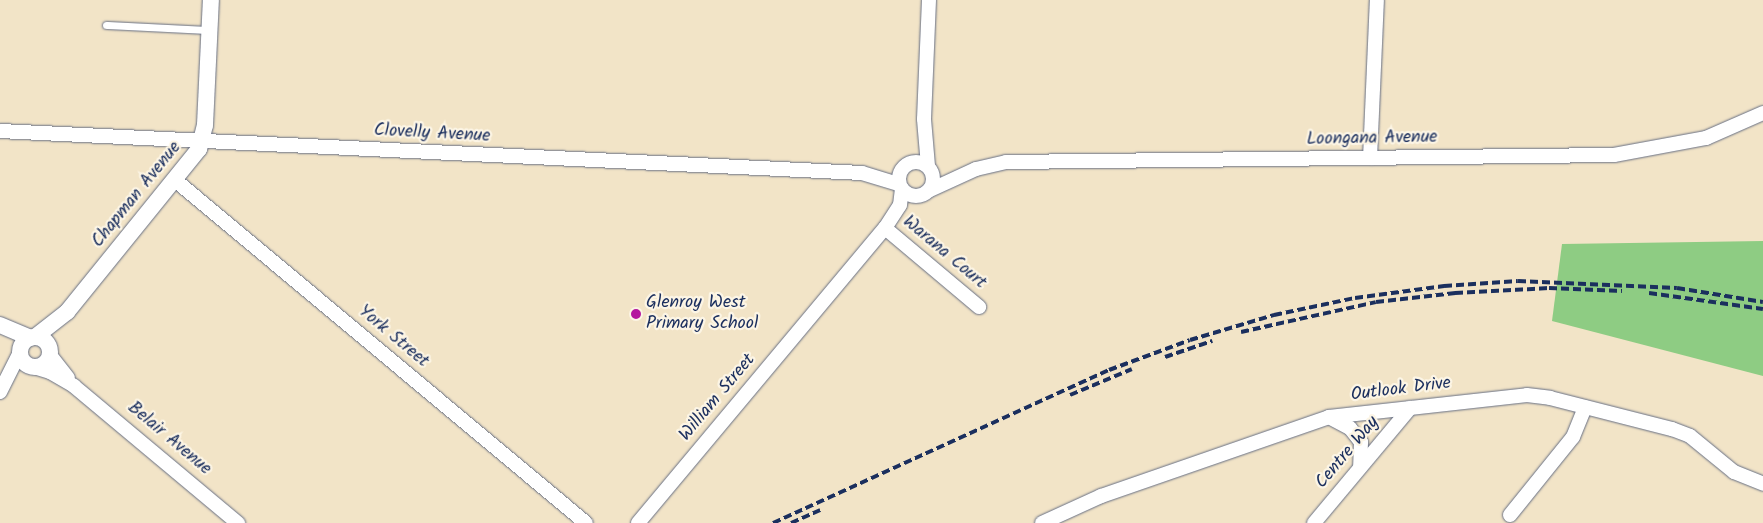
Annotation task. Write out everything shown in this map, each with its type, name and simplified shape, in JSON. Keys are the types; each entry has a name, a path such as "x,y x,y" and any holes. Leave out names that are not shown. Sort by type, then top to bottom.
{"street":[{"name":"Chapman Avenue","path":"33,337 67,312 175,180 202,141 211,0"},
{"path":"924,120 906,165 901,187 912,195 925,193 933,182 929,168 924,120 929,0"},
{"path":"1370,158 1377,0"},
{"name":"Loongana Avenue","path":"929,168 952,172 1006,162 1614,155 1706,138 1763,113"},
{"name":"Clovelly Avenue","path":"0,131 862,174 906,165"},
{"path":"906,165 929,168"},
{"name":"Loongana Avenue","path":"925,193 976,169"},
{"name":"Clovelly Avenue","path":"862,174 901,187"},
{"name":"York Street","path":"175,180 586,523"},
{"name":"William Street","path":"638,523 885,228 900,205 901,187"},
{"name":"William Street","path":"885,228 925,193"},
{"name":"Warana Court","path":"885,228 979,307"},
{"name":"Chapman Avenue","path":"50,352 67,312"},
{"path":"0,324 44,340 50,352 74,386"},
{"path":"0,330 20,351 23,362 50,372 74,386"},
{"path":"0,392 20,351 33,337"},
{"path":"0,392 33,367 46,363 50,352"},
{"name":"Belair Avenue","path":"74,386 238,523"},
{"name":"Outlook Drive","path":"1042,523 1101,496 1329,417 1527,395 1585,407 1690,436 1734,472 1763,484"},
{"path":"1510,515 1573,437 1585,407"},
{"name":"Centre Way","path":"1314,523 1410,408"},
{"path":"1329,417 1350,428 1361,442 1360,468"}],"lane":[{"path":"106,25 209,30"}],"green space":[{"path":"1763,241 1763,376 1552,321 1562,244"}],"railway":[{"path":"773,523 1109,370 1190,340 1274,315 1355,298 1444,286 1518,281 1677,288 1763,302"},
{"path":"1241,332 1376,302 1455,293 1549,288 1622,291"},
{"path":"1649,293 1763,309"},
{"path":"1165,357 1212,341"},
{"path":"1070,395 1132,369"},
{"path":"791,523 820,510"}],"place":[{"name":"Glenroy West Primary School","path":"636,314"}]}
